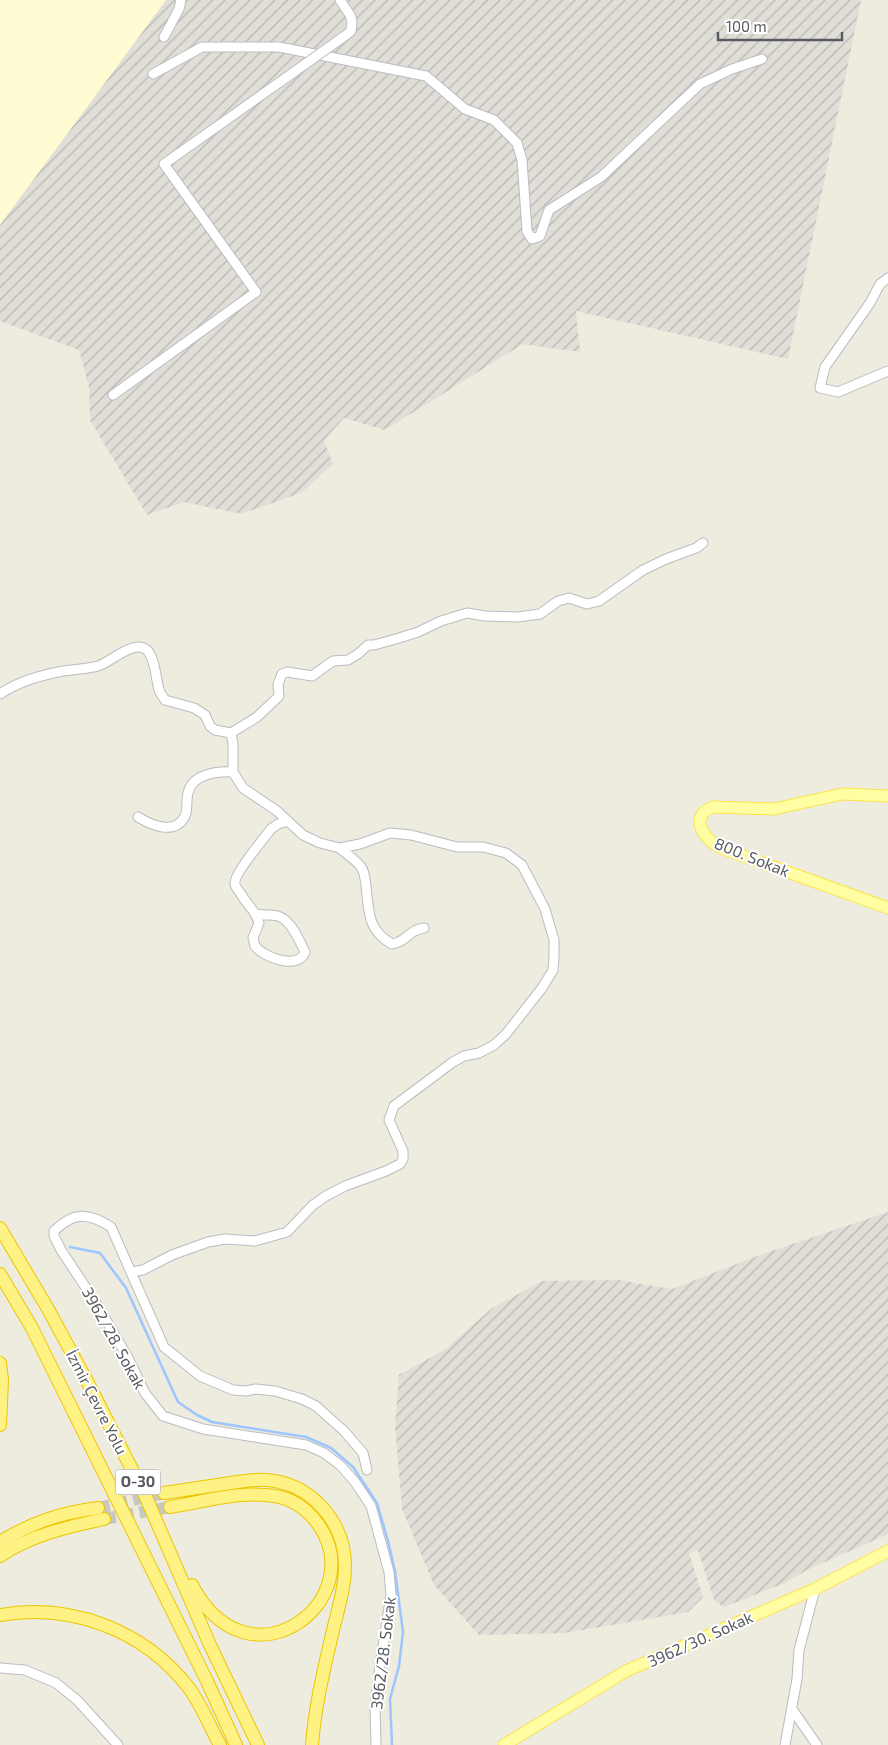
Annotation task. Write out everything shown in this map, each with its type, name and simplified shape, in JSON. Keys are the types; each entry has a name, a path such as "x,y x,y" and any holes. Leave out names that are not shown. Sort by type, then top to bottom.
{"highway":[{"name":"İzmir Çevre Yolu","path":"0,1228 83,1373 145,1495 210,1645 258,1745"},
{"name":"İzmir Çevre Yolu","path":"0,1274 32,1328 207,1681 236,1745"},
{"path":"0,1363 2,1380 0,1425"},
{"path":"164,1493 246,1481 267,1480 289,1485 306,1493 324,1508 333,1520 342,1544 345,1572 318,1698 312,1745"},
{"path":"145,1495 200,1601 212,1614 229,1626 255,1635 286,1631 306,1618 324,1594 331,1569 330,1549 322,1531 308,1512 299,1505 288,1499 276,1496 256,1495 170,1507"},
{"path":"0,1542 14,1533 66,1512 98,1508"},
{"path":"0,1556 16,1545 40,1535 104,1519"},
{"path":"0,1615 44,1611 70,1614 123,1633 147,1648 171,1667 190,1690 220,1745"}],"main road":[{"name":"800. Sokak","path":"888,796 842,794 774,809 713,807 705,812 701,818 700,826 703,835 712,844 721,848 888,908"},
{"name":"3962/30. Sokak","path":"504,1745 626,1671 815,1589 888,1551"}],"street":[{"path":"164,37 179,9 181,0"},
{"path":"113,395 256,292 164,164 352,31 350,15 340,0"},
{"path":"153,74 202,47 279,47 426,76 465,109 494,120 517,142 522,160 527,231 532,239 540,236 549,210 601,177 700,84 762,58"},
{"path":"888,278 880,284 870,303 825,367 820,388 838,392 888,371"},
{"path":"0,694 12,686 34,678 62,671 99,666 132,648 141,647 147,650 151,656 159,684 158,689 164,700 194,708 205,715 214,730 231,733 257,717 279,696 278,684 282,674 287,672 312,676 333,661 348,660 368,645 374,645 418,632 441,621 467,613 485,616 518,617 540,614 558,601 570,598 587,604 599,601 643,570 666,558 696,548 703,543"},
{"path":"131,1272 143,1270 172,1255 208,1242 225,1240 255,1241 287,1232 313,1205 326,1196 345,1186 400,1164 403,1158 403,1151 389,1120 394,1106 453,1062 494,1045 506,1034 550,977 553,970 554,940 545,909 522,865 506,853 483,847 457,847 411,835 390,833 360,844 340,848 320,843 304,836 278,810 243,788 233,772 231,733"},
{"path":"138,817 152,825 166,828 180,823 185,815 188,792 195,782 207,774 219,771 233,772"},
{"path":"257,914 276,915 283,918 298,938 305,952 303,956 298,960 280,960 266,954 256,946 253,938 259,923 257,914 235,884 236,876 271,829 278,824 288,821"},
{"path":"340,848 360,866 365,877 368,907 374,928 378,934 392,944 402,942 413,930 424,928"},
{"name":"3962/28. Sokak","path":"367,1470 363,1453 344,1431 316,1406 302,1399 276,1391 256,1389 246,1391 233,1390 200,1376 164,1347 110,1226 98,1219 78,1215 63,1222 54,1231 54,1236 61,1250 96,1303 127,1356 145,1393 163,1416 204,1429 306,1445 324,1452 341,1466 355,1482 371,1506 389,1572 391,1595 375,1708 376,1745"},
{"path":"785,1745 797,1679 799,1650 815,1589"},
{"path":"0,1668 26,1670 56,1683 76,1700 118,1745"},
{"path":"792,1709 817,1745"}],"shaded area":[{"path":"0,0 169,0 0,230"},
{"path":"166,0 861,0 788,359 576,311 580,352 523,344 385,430 344,418 324,440 333,464 301,493 241,514 184,502 147,515 90,420 89,387 79,350 0,321 0,225"},
{"path":"888,1212 888,1534 807,1570 785,1583 724,1607 714,1600 698,1550 689,1553 703,1597 688,1612 565,1633 479,1635 434,1585 402,1509 395,1427 399,1375 446,1349 491,1309 542,1281 618,1280 672,1289 760,1255"}],"waterway":[{"path":"70,1247 100,1253 126,1288 178,1402 197,1415 212,1422 306,1437 331,1448 353,1467 377,1503 395,1571 403,1632 399,1666 390,1699 392,1745"}],"tunnel":[{"path":"98,1508 164,1493"},
{"path":"104,1519 170,1507"}]}
